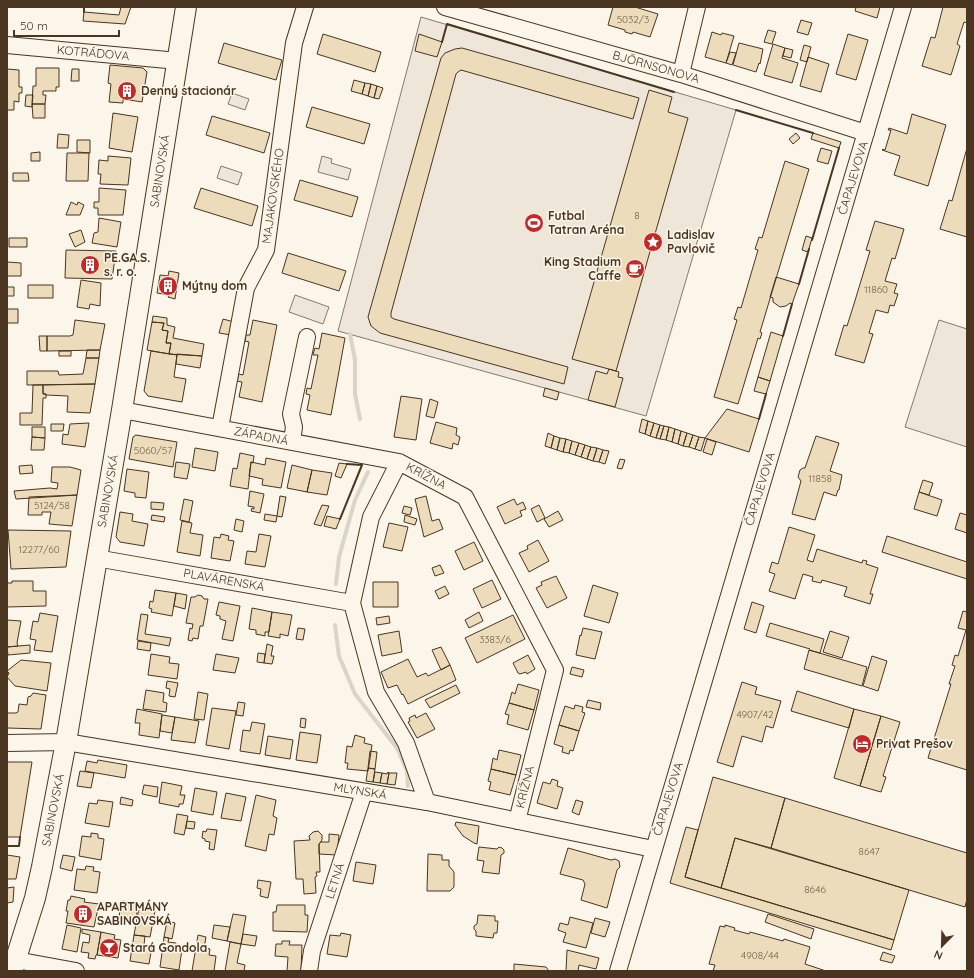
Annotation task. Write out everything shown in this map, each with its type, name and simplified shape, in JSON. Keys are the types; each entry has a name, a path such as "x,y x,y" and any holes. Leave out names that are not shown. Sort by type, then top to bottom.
{"main road":[{"name":"SABINOVSKÁ","path":"14,965 30,915 42,867 66,742 122,410 186,7"}],"street":[{"name":"MAJAKOVSKÉHO","path":"220,428 246,288 266,250 294,43 304,7"},
{"name":"BJÖRNSONOVA","path":"445,7 681,74 866,133"},
{"path":"681,74 697,7"},
{"name":"ČAPAJEVOVA","path":"618,971 903,7"},
{"name":"KOTRÁDOVA","path":"7,45 178,61"},
{"path":"292,442 294,427 291,414 307,337"},
{"name":"ZÁPADNÁ","path":"122,410 399,462"},
{"name":"KRÍŽNA","path":"427,802 406,743 376,692 352,603 371,517 399,462 465,497 555,670 517,821"},
{"name":"PLAVÁRENSKÁ","path":"96,558 352,603"},
{"name":"MLYNSKÁ","path":"7,743 66,742 427,802 653,849"},
{"name":"LETNÁ","path":"309,971 312,951 364,792"},
{"path":"14,965 76,971"}],"shaded area":[{"name":"Futbal Tatran Aréna","path":"421,17 736,110 646,416 338,331"},
{"path":"232,93 249,99 245,110 228,104"},
{"path":"322,156 332,159 331,163 351,169 348,180 318,172"},
{"path":"221,166 242,173 238,185 217,178"},
{"path":"295,295 329,307 323,324 289,312"},
{"path":"939,320 967,329 967,447 905,427"}],"building":[{"path":"121,7 131,7 125,24 83,21 84,12 119,15"},
{"path":"613,7 635,7 658,14 650,37 633,32 632,34 625,32 625,30 608,25"},
{"path":"856,7 880,7 877,18 855,11"},
{"path":"943,7 967,7 967,23 964,22 957,44 960,46 951,75 922,66 931,37 935,38"},
{"path":"801,20 812,23 808,35 797,32"},
{"path":"768,30 776,32 772,44 764,42"},
{"path":"712,32 721,35 722,33 734,36 726,63 705,57"},
{"path":"323,34 381,52 375,72 317,54"},
{"path":"419,34 442,42 437,57 415,51"},
{"path":"848,34 868,40 856,80 836,74"},
{"path":"224,43 282,60 276,80 218,63"},
{"path":"739,43 763,49 760,64 759,63 756,72 733,65"},
{"path":"773,44 785,48 782,58 798,63 792,83 764,75"},
{"path":"804,45 811,47 807,62 800,60"},
{"path":"462,48 639,98 633,119 461,70 458,72 456,74 391,313 391,317 394,319 568,367 564,384 380,333 371,326 368,317 441,58 445,53"},
{"path":"785,48 793,50 791,58 783,56"},
{"path":"730,52 736,53 732,65 726,63"},
{"path":"808,57 829,64 821,92 800,86"},
{"name":"Denný stacionár","path":"110,65 143,68 147,72 142,102 123,99 123,103 109,102 111,84 108,83"},
{"path":"36,68 59,68 59,87 56,87 56,91 43,91 43,95 46,95 45,104 32,104 33,86 36,86"},
{"path":"7,69 19,70 19,87 22,87 22,93 19,93 19,102 14,101 14,110 7,110"},
{"path":"72,69 79,69 79,81 71,81"},
{"path":"354,80 365,83 362,94 351,91"},
{"path":"365,83 371,84 368,96 362,94"},
{"path":"371,84 377,86 374,98 368,96"},
{"path":"377,86 383,88 379,99 374,98"},
{"path":"649,90 672,97 668,112 688,118 616,371 572,359"},
{"path":"26,95 33,95 32,107 25,106"},
{"path":"32,104 45,104 45,118 33,118"},
{"path":"312,107 370,124 364,144 306,127"},
{"path":"113,113 138,117 132,152 109,148"},
{"path":"912,114 946,125 928,186 894,175 900,156 882,150 885,150 891,130 888,130 889,128 907,134"},
{"path":"212,116 270,133 264,153 206,135"},
{"path":"796,133 800,138 793,144 789,139"},
{"path":"813,133 841,142 839,148 811,139"},
{"path":"58,134 69,135 68,148 57,148"},
{"path":"77,140 90,140 90,153 77,152"},
{"path":"821,148 832,151 828,164 817,161"},
{"path":"967,148 967,237 940,229 949,200 952,201"},
{"path":"40,152 40,161 31,161 31,153"},
{"path":"67,153 89,153 88,181 66,181"},
{"path":"108,156 131,158 128,185 100,184 101,174 98,174 99,160 108,161"},
{"path":"785,161 809,169 760,332 762,333 760,339 758,338 738,404 714,397 737,320 734,319 738,307 741,308 758,250 755,249 759,237 762,238"},
{"path":"13,173 28,173 29,181 13,181"},
{"path":"300,180 358,197 352,217 294,200"},
{"path":"99,188 126,190 123,215 98,215 98,208 94,208 94,202 99,202"},
{"path":"201,188 258,206 252,226 194,208"},
{"path":"71,202 77,205 78,202 84,205 80,215 66,215"},
{"path":"99,218 121,222 117,247 92,243 94,233 98,232"},
{"path":"875,221 904,229 895,259 892,258 885,281 897,284 894,293 898,294 894,306 890,305 888,313 876,310 869,333 873,334 864,363 835,355 844,325 847,326 870,251 866,250"},
{"path":"81,230 85,242 75,247 69,234"},
{"path":"806,236 812,238 808,252 802,250"},
{"path":"9,238 27,238 27,247 9,247"},
{"name":"PE.GA.S. s. r. o.","path":"66,250 116,251 112,279 65,278"},
{"path":"288,253 346,271 339,291 282,273"},
{"path":"7,262 21,263 21,276 7,276"},
{"name":"Mýtny dom","path":"169,271 179,273 175,299 168,297 169,295 157,293 160,275 168,276"},
{"path":"776,277 799,284 792,304 790,303 786,306 780,307 773,302 773,298 770,297"},
{"path":"81,280 101,283 100,306 90,304 89,309 77,307"},
{"path":"28,285 53,285 53,298 28,298"},
{"path":"7,287 14,287 14,296 7,296"},
{"path":"7,309 18,309 18,323 7,323"},
{"path":"153,316 167,318 167,325 175,327 173,338 204,344 202,356 169,354 171,343 166,343 168,331 162,330 164,323 152,322"},
{"path":"223,319 234,322 231,335 219,333"},
{"path":"75,320 105,324 100,350 47,351 47,336 73,335"},
{"path":"253,320 277,325 262,402 239,397 242,382 237,381 238,374 243,375 249,342 245,341 246,335 250,335"},
{"path":"152,322 164,323 162,330 168,331 166,343 171,343 169,354 147,350"},
{"path":"771,332 783,336 770,381 758,377"},
{"path":"322,333 345,338 331,415 307,410 310,395 306,394 307,388 311,389 318,355 313,355 315,348 319,349"},
{"path":"39,336 47,336 47,351 40,351"},
{"path":"87,350 100,350 99,358 86,358"},
{"path":"59,351 71,351 71,356 59,356"},
{"path":"151,351 177,355 174,377 186,379 182,402 148,396 144,391"},
{"path":"177,354 202,356 200,368 176,364"},
{"path":"86,358 99,358 95,384 27,385 27,371 58,371 59,375 83,374"},
{"path":"609,369 619,372 618,377 623,378 615,407 588,400 596,371 607,374"},
{"path":"758,377 770,381 766,394 754,391"},
{"path":"95,384 90,413 67,412 68,396 43,394 43,385"},
{"path":"33,385 43,385 43,394 46,394 46,398 43,398 42,425 20,425 20,413 32,413"},
{"path":"545,388 559,392 557,400 543,396"},
{"path":"401,396 422,399 416,440 394,437"},
{"path":"430,399 438,402 434,418 426,416"},
{"path":"727,409 759,419 749,452 705,438"},
{"path":"642,419 648,421 645,434 639,432"},
{"path":"648,421 654,423 650,436 645,434"},
{"path":"436,422 457,428 456,435 460,437 458,445 453,443 452,449 430,443"},
{"path":"89,423 85,447 62,444 63,434 68,435 70,424"},
{"path":"654,423 660,425 656,438 650,436"},
{"path":"51,424 64,424 63,431 51,431"},
{"path":"660,425 664,426 660,439 656,438"},
{"path":"664,426 669,427 666,440 660,439"},
{"path":"32,427 45,427 45,438 32,437"},
{"path":"669,427 675,429 672,442 666,440"},
{"path":"675,429 681,431 678,444 672,442"},
{"path":"681,431 687,433 683,446 678,444"},
{"path":"548,433 554,436 551,448 545,446"},
{"path":"687,433 693,435 689,447 683,446"},
{"path":"136,435 177,442 173,467 129,459 133,437"},
{"path":"693,435 699,437 695,449 689,447"},
{"path":"554,436 560,438 557,450 551,448"},
{"path":"816,436 839,443 830,471 842,475 839,490 836,496 824,492 815,520 792,514 801,481 798,477 800,470 805,468"},
{"path":"32,437 45,438 44,450 31,450"},
{"path":"699,437 705,438 701,451 695,449"},
{"path":"560,438 566,439 563,452 557,450"},
{"path":"566,439 572,441 569,453 563,452"},
{"path":"707,439 716,442 712,455 703,452"},
{"path":"572,441 579,443 575,455 569,453"},
{"path":"579,443 585,445 581,457 575,455"},
{"path":"585,445 591,447 587,459 581,457"},
{"path":"591,447 597,448 593,461 587,459"},
{"path":"195,448 218,452 215,471 192,467"},
{"path":"597,448 603,450 599,462 593,461"},
{"path":"603,450 609,451 605,464 599,462"},
{"path":"240,453 254,456 253,463 251,462 248,489 230,486 233,468 237,469"},
{"path":"266,458 286,462 281,488 262,485 263,479 249,476 251,462 265,465"},
{"path":"620,459 625,460 622,469 617,468"},
{"path":"176,462 190,464 187,479 174,477"},
{"path":"339,463 347,464 341,478 335,476"},
{"path":"32,465 33,473 20,474 19,466"},
{"path":"292,465 312,470 307,492 287,488"},
{"path":"52,467 70,467 81,470 77,495 16,499 14,491 50,488 57,489 58,483 51,482"},
{"path":"127,469 149,472 146,498 135,497 135,493 124,491"},
{"path":"312,470 332,473 327,495 307,492"},
{"path":"923,480 933,483 929,495 919,492"},
{"path":"250,491 264,494 260,513 251,511 254,507 248,506"},
{"path":"919,492 942,500 937,516 914,509"},
{"path":"77,495 72,526 49,524 51,512 42,512 42,515 28,515 29,497"},
{"path":"280,496 286,497 282,517 277,516"},
{"path":"426,496 432,521 439,519 443,529 424,537 415,499"},
{"path":"184,499 193,501 189,522 180,520"},
{"path":"514,499 517,505 523,502 526,509 520,511 522,516 505,524 497,507"},
{"path":"151,502 164,503 163,510 151,509"},
{"path":"322,505 329,506 321,526 314,524"},
{"path":"539,505 545,518 537,522 531,509"},
{"path":"404,506 412,508 410,515 402,513"},
{"path":"558,511 563,520 549,527 544,519"},
{"path":"120,512 133,514 132,521 148,524 144,546 120,542 116,537"},
{"path":"960,513 967,515 967,533 955,529"},
{"path":"265,514 277,516 276,522 264,520"},
{"path":"152,515 165,517 164,522 151,520"},
{"path":"405,515 417,519 415,525 404,522"},
{"path":"327,516 340,519 336,529 324,526"},
{"path":"236,519 244,521 242,532 234,530"},
{"path":"182,521 192,523 190,533 203,535 200,556 177,552"},
{"path":"389,523 408,527 402,551 383,547"},
{"path":"789,527 815,535 807,560 813,562 817,549 862,563 863,560 867,561 866,564 878,568 870,594 873,594 870,604 844,596 847,587 822,580 821,583 812,581 813,577 803,574 795,599 769,591 775,574 769,572 772,562 778,564"},
{"path":"8,530 71,531 66,567 11,569"},
{"path":"221,534 229,536 228,540 234,541 230,561 211,558 214,537 220,538"},
{"path":"259,534 271,536 265,567 245,564 247,551 256,552"},
{"path":"887,536 967,562 967,579 882,552"},
{"path":"538,540 549,561 529,572 519,553 528,549 527,546"},
{"path":"474,542 483,561 464,570 455,551"},
{"path":"440,565 444,573 435,576 432,568"},
{"path":"556,576 567,598 547,608 536,588 542,585 541,582"},
{"path":"492,580 501,599 482,608 473,589"},
{"path":"12,581 33,581 33,591 46,591 46,606 7,607 7,583 12,583"},
{"path":"373,582 398,582 398,607 373,607"},
{"path":"593,585 618,593 609,623 584,616"},
{"path":"445,586 449,594 439,599 435,591"},
{"path":"155,590 176,593 172,616 151,612 152,609 149,608 150,601 153,602"},
{"path":"176,593 187,595 185,609 174,606"},
{"path":"198,595 202,596 204,599 208,599 203,626 200,626 198,639 193,638 192,641 188,640 190,628 192,629 193,624 186,623 191,597"},
{"path":"219,602 240,606 233,641 222,639 226,621 220,619 220,616 216,615"},
{"path":"752,602 764,606 756,633 744,629"},
{"path":"252,608 272,612 269,632 265,632 265,636 256,634 256,630 249,629"},
{"path":"963,611 967,612 967,770 928,758 951,684 949,684 955,666 952,665 955,655 958,656 966,630 958,628"},
{"path":"272,612 292,615 288,636 280,634 280,638 268,636"},
{"path":"479,612 483,621 469,628 465,620"},
{"path":"40,613 58,616 52,652 34,650 36,640 30,639 33,621 38,622"},
{"path":"141,614 148,615 145,634 171,638 169,646 137,640"},
{"path":"513,615 525,639 477,663 465,638"},
{"path":"389,616 390,623 377,625 376,618"},
{"path":"7,620 21,621 17,643 18,646 7,647"},
{"path":"770,623 824,639 820,653 766,636"},
{"path":"298,628 305,629 303,640 296,639"},
{"path":"583,628 602,632 595,659 576,655"},
{"path":"399,631 402,652 382,656 378,635"},
{"path":"830,631 849,637 842,658 823,652"},
{"path":"138,641 151,643 150,651 137,649"},
{"path":"267,644 273,646 271,656 274,656 272,664 264,663"},
{"path":"30,645 30,653 8,655 7,647"},
{"path":"441,647 450,665 441,670 432,650"},
{"path":"809,650 867,667 862,686 804,669"},
{"path":"258,653 265,654 264,663 257,662"},
{"path":"151,654 170,657 169,663 179,664 177,679 148,675"},
{"path":"216,654 239,658 235,673 213,670"},
{"path":"528,655 535,669 527,674 526,672 520,674 513,663"},
{"path":"872,656 887,661 878,691 863,686"},
{"path":"408,659 417,677 426,673 428,676 450,665 456,680 408,704 397,685 388,688 381,672"},
{"path":"21,660 51,663 47,691 15,686 7,677 9,673 7,671"},
{"path":"572,667 584,670 582,677 570,674"},
{"path":"167,681 178,683 175,697 169,696 170,689 166,688"},
{"path":"742,682 757,687 755,694 781,701 773,728 766,726 762,742 742,736 733,767 717,762"},
{"path":"518,684 539,690 534,710 509,703 512,692 515,694"},
{"path":"456,685 460,693 430,708 425,700"},
{"path":"146,690 164,693 163,702 167,703 166,712 143,709"},
{"path":"797,691 854,709 849,728 791,711"},
{"path":"198,692 208,694 204,720 194,719"},
{"path":"33,693 46,695 41,729 7,728 7,713 18,712 19,704 27,705 28,697"},
{"path":"588,700 601,703 600,710 586,707"},
{"path":"238,702 245,703 243,716 236,715"},
{"path":"509,703 534,710 528,730 507,724 509,715 505,714"},
{"path":"575,705 583,707 582,712 585,713 579,731 559,725 565,706 574,709"},
{"path":"212,708 236,711 229,749 206,745"},
{"path":"137,709 162,714 159,738 139,735 140,723 135,723"},
{"path":"854,709 881,716 860,786 834,778"},
{"path":"426,713 435,729 417,738 408,722 410,721 409,718 415,715 416,718"},
{"path":"162,715 175,717 172,733 160,731"},
{"path":"881,716 900,722 883,776 886,777 881,792 860,786"},
{"path":"175,717 199,721 195,743 171,740"},
{"path":"301,718 306,719 305,728 300,727"},
{"path":"252,722 265,724 260,754 240,751 243,730 250,731"},
{"path":"559,725 579,731 573,751 570,750 569,754 562,752 563,747 554,744"},
{"path":"300,732 321,735 317,763 296,760"},
{"path":"355,735 365,738 364,743 372,745 368,771 347,769 348,763 345,763 347,746 352,747"},
{"path":"268,736 293,740 290,759 265,755"},
{"path":"499,750 521,755 516,775 491,769 493,758 497,760"},
{"path":"370,751 377,752 375,769 368,768"},
{"path":"98,760 127,765 125,778 85,771 87,761 97,763"},
{"path":"7,762 32,762 20,837 7,837"},
{"path":"368,768 375,769 373,782 366,781"},
{"path":"491,769 516,775 510,795 489,790 491,782 488,781"},
{"path":"80,771 94,773 91,788 77,786"},
{"path":"375,772 382,773 380,783 373,782"},
{"path":"388,772 387,784 380,783 382,773 387,774"},
{"path":"389,773 397,773 395,785 387,784"},
{"path":"713,777 785,798 771,848 735,838 721,888 685,877"},
{"path":"552,779 558,781 557,786 563,788 557,809 537,803 543,782 550,784"},
{"path":"162,782 182,786 180,795 185,795 183,804 179,804 179,807 159,803"},
{"path":"144,785 158,787 157,797 142,794"},
{"path":"195,788 217,792 213,815 191,811"},
{"path":"226,793 246,797 241,821 221,818"},
{"path":"256,795 276,800 273,816 277,818 274,835 269,834 266,851 245,846"},
{"path":"121,797 133,800 132,806 120,804"},
{"path":"785,798 967,853 967,899 965,907 771,848"},
{"path":"98,800 113,802 109,827 85,823 89,803 97,804"},
{"path":"576,800 583,802 579,815 572,812"},
{"path":"177,814 188,816 184,835 174,833"},
{"path":"187,821 195,822 194,829 186,828"},
{"path":"456,822 479,826 477,844 463,836 455,825"},
{"path":"686,827 698,830 685,877 894,940 891,950 670,883"},
{"path":"207,829 217,830 214,850 209,849 210,842 205,841 205,839 202,838 203,831 206,832"},
{"path":"318,831 322,835 322,840 319,844 320,872 316,872 317,876 315,877 316,893 304,894 303,879 296,879 294,841 310,840 309,836 313,832"},
{"path":"91,833 98,834 98,838 104,839 101,860 79,856 82,836 91,837"},
{"path":"329,834 339,835 337,855 319,854 319,844 321,842 329,842"},
{"path":"735,838 909,890 894,940 721,888"},
{"path":"479,847 497,849 499,847 504,850 504,853 501,855 499,874 482,872 484,861 477,860"},
{"path":"568,848 619,861 620,867 617,870 607,908 581,900 585,884 583,880 560,874"},
{"path":"428,854 442,855 442,860 449,860 449,866 454,872 454,887 450,891 427,891"},
{"path":"7,855 20,857 16,879 7,879"},
{"path":"63,855 75,857 72,871 60,868"},
{"path":"356,862 376,865 373,884 353,881"},
{"path":"86,866 94,867 93,871 100,872 97,893 74,890 77,869 85,870"},
{"path":"258,880 271,882 268,898 260,896 261,889 257,888"},
{"path":"14,887 13,902 7,903 7,888"},
{"name":"APARTMÁNY SABINOVSKÁ","path":"71,896 85,899 84,902 99,904 94,927 66,923 68,900 70,900"},
{"path":"122,901 138,903 136,919 119,916"},
{"path":"277,905 305,905 305,915 308,915 307,932 273,931 273,912 276,912"},
{"path":"139,908 155,911 150,937 134,935"},
{"path":"233,914 246,916 241,944 227,941"},
{"path":"768,914 814,929 811,939 765,922"},
{"path":"478,915 495,916 495,921 498,921 497,933 494,933 493,938 476,936 474,926 477,924"},
{"path":"570,917 593,923 586,948 563,942 566,933 558,930 560,923 568,925"},
{"path":"595,918 610,922 605,937 591,933"},
{"path":"167,921 175,923 172,939 164,937"},
{"path":"67,925 81,928 77,952 62,949"},
{"path":"214,925 230,927 227,941 212,938"},
{"path":"725,925 735,928 734,930 749,934 750,932 783,941 784,939 810,947 805,964 826,971 713,971 715,965 709,964 720,926 725,927"},
{"path":"82,929 101,932 95,959 88,958 89,953 81,952 83,942 89,943 90,935 82,933"},
{"path":"101,932 115,935 114,939 121,940 118,958 97,955"},
{"path":"341,933 351,935 347,957 327,954 330,935 340,936"},
{"path":"243,934 257,936 255,946 241,944"},
{"path":"134,935 145,936 144,945 152,946 149,964 130,961"},
{"path":"198,935 206,937 204,948 210,949 209,955 216,956 214,971 192,971"},
{"path":"164,937 169,938 168,942 176,943 175,948 163,946"},
{"path":"282,941 290,941 289,945 302,945 301,971 287,971 288,957 275,956 276,944 282,944"},
{"path":"230,942 241,944 237,963 245,965 244,971 225,971"},
{"path":"163,946 182,949 179,970 160,967"},
{"path":"567,950 599,958 596,969 579,965 578,971 566,971"},
{"path":"883,952 895,956 892,963 880,960"},
{"path":"514,964 546,967 549,971 514,971"}],"waterway":[{"path":"350,334 355,360 355,394 360,419"},
{"path":"336,584 339,557 355,500 368,472"},
{"path":"335,625 339,656 355,694 397,748 407,771 408,786"}],"wall":[{"path":"84,7 84,12"},
{"path":"442,42 447,24 674,92"},
{"path":"736,110 813,133"},
{"path":"812,240 839,148"},
{"path":"799,284 809,249"},
{"path":"783,336 792,304"},
{"path":"759,419 766,394"},
{"path":"340,519 362,465 347,464"},
{"path":"7,846 19,846 20,837"}],"place":[{"name":"Denný stacionár","path":"127,91"},
{"name":"Futbal Tatran Aréna","path":"534,223"},
{"name":"Ladislav Pavlovič","path":"653,242"},
{"name":"PE.GA.S. s. r. o.","path":"90,265"},
{"name":"King Stadium Caffe","path":"635,269"},
{"name":"Mýtny dom","path":"168,286"},
{"name":"Privat Prešov","path":"862,744"},
{"name":"APARTMÁNY SABINOVSKÁ","path":"83,914"},
{"name":"Stará Gondola","path":"109,948"}]}
